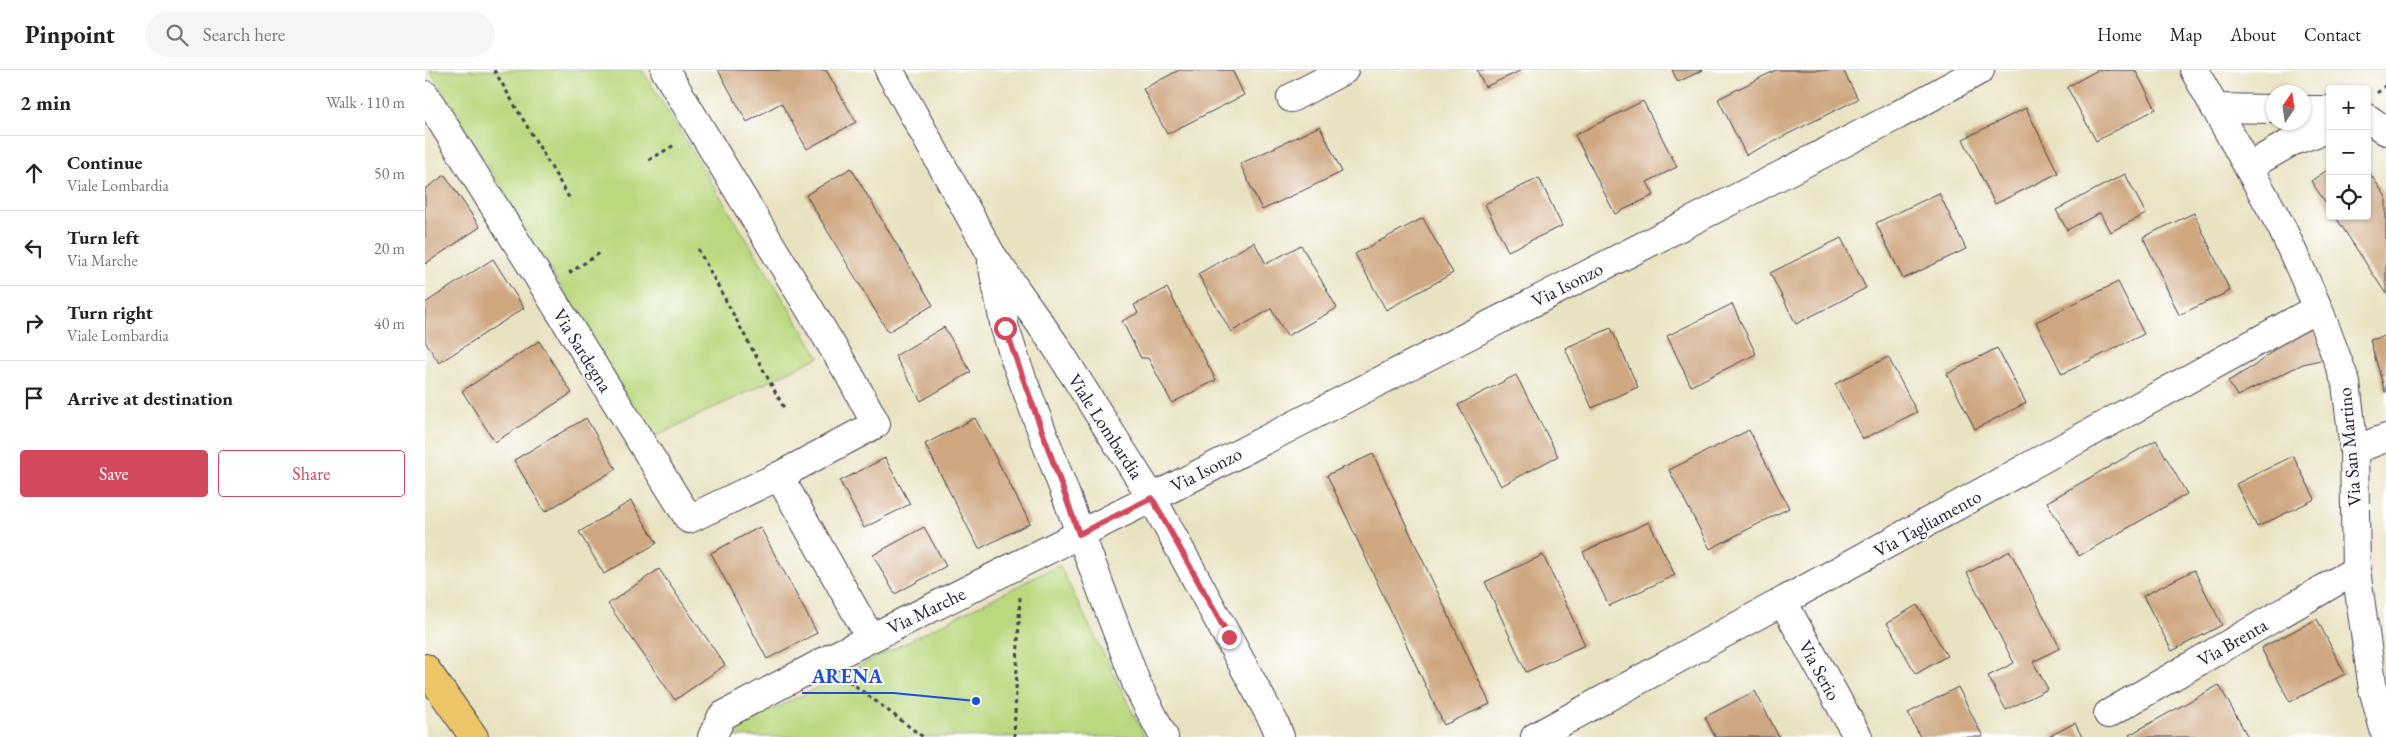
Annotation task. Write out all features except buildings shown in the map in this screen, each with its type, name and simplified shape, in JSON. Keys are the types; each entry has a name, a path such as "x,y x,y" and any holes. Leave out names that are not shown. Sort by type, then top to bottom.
{"main road":[{"path":"425,668 474,737"}],"street":[{"name":"Via Sardegna","path":"425,95 689,519 779,476 876,424 849,374 665,70"},
{"name":"Viale Lombardia","path":"889,70 991,254 1055,345 1152,498 1229,637 1275,724 1279,737"},
{"path":"1291,98 1344,70"},
{"name":"Via Isonzo","path":"1152,498 1899,115 1980,70"},
{"name":"Via San Martino","path":"2194,70 2282,228 2318,308 2346,384 2354,450 2356,570 2373,689 2386,736"},
{"path":"2215,108 2266,110"},
{"path":"2371,108 2386,131"},
{"path":"2311,110 2326,110"},
{"path":"2248,167 2293,141 2326,129"},
{"path":"2371,136 2386,146"},
{"name":"Viale Lombardia","path":"991,254 1005,328 1079,534 1137,685 1163,737"},
{"name":"Via Tagliamento","path":"1535,737 2318,308"},
{"path":"2354,450 2386,438"},
{"path":"779,476 871,638"},
{"name":"Via Marche","path":"712,737 722,716 871,638 1152,498"},
{"name":"Via Brenta","path":"2108,714 2356,570"},
{"name":"Via Serio","path":"1783,602 1858,737"}],"path":[{"path":"494,70 571,202"},
{"path":"2371,106 2386,85"},
{"path":"698,248 783,408"},
{"path":"545,288 600,253"},
{"path":"1014,737 1020,592"},
{"path":"847,680 923,737"}],"green space":[{"path":"430,70 642,70 819,357 652,438"},
{"path":"1059,565 1145,737 724,737 723,735"}],"place":[{"name":"ARENA","path":"976,701"}],"route":[{"path":"1005,328 1079,534 1152,498 1229,637"}]}
